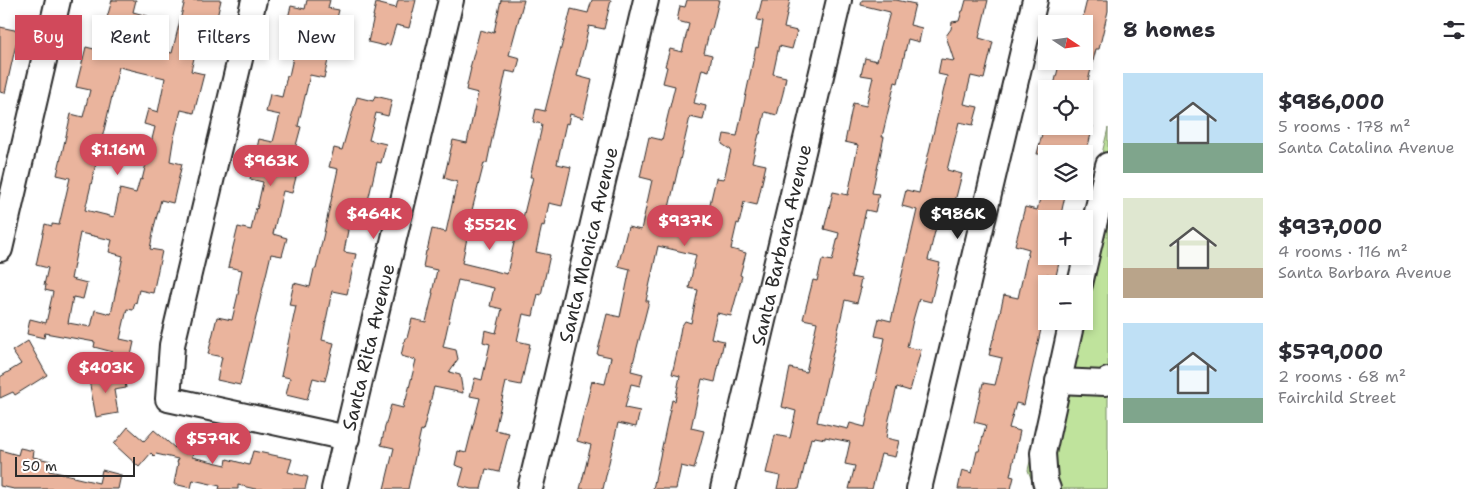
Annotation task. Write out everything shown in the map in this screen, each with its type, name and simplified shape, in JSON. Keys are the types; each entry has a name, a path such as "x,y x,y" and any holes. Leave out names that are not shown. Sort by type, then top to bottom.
{"street":[{"path":"0,249 58,0"},
{"path":"254,0 172,344 168,398 346,438"},
{"name":"Santa Rita Avenue","path":"334,489 451,0"},
{"name":"Santa Monica Avenue","path":"530,489 646,0"},
{"name":"Santa Barbara Avenue","path":"723,489 839,0"},
{"path":"919,489 1035,0"},
{"path":"1084,275 1098,247 1108,165"},
{"path":"1048,489 1045,481 1043,453 1070,330"},
{"path":"1058,381 1105,383 1108,380"}],"green space":[{"path":"1108,128 1108,489 1035,489 1028,470 1061,330 1093,330 1093,275 1084,275 1084,265 1093,265 1093,210 1089,210 1091,200 1093,200 1093,192"}],"building":[{"path":"112,0 136,0 133,12 144,15 108,15"},
{"path":"185,0 221,0 218,15 181,15"},
{"path":"307,0 330,0 328,8 339,10 338,15 289,15 291,6 305,9"},
{"path":"398,0 416,0 409,28 396,25 390,45 386,44 385,46 368,42 376,3 396,8"},
{"path":"501,0 524,0 509,55 520,58 516,73 506,71 487,163 484,163 471,214 489,218 485,237 468,233 462,263 507,274 518,225 521,226 533,177 530,177 542,124 533,122 536,109 545,111 571,9 588,13 592,0 611,0 604,29 589,26 577,76 592,80 583,118 570,114 568,124 566,123 557,164 571,167 562,206 549,203 544,226 542,225 536,252 550,255 541,295 538,294 533,316 523,314 517,341 530,344 521,385 506,382 495,430 509,433 499,472 486,469 481,489 459,486 464,468 455,465 458,451 466,453 480,398 470,396 475,378 482,380 490,344 483,342 485,330 496,333 502,309 490,306 494,288 458,280 443,347 456,350 458,359 449,372 460,375 463,393 434,387 423,431 421,430 408,489 384,489 394,448 381,445 385,427 391,405 403,408 416,360 401,356 405,338 407,338 412,319 426,322 437,270 423,267 426,251 432,229 446,232 457,182 444,178 453,140 467,143 478,93 466,90 470,68 480,30 494,32"},
{"path":"687,0 719,0 704,53 712,55 709,71 702,69 694,103 706,106 703,120 690,117 668,212 706,221 716,178 724,179 731,150 722,144 724,134 737,136 763,21 757,20 762,0 790,0 784,28 797,31 792,49 779,46 773,74 786,77 783,93 777,115 765,112 752,162 766,165 757,205 744,202 739,224 737,223 731,249 746,253 740,275 742,276 731,316 717,313 711,338 724,341 715,382 702,379 691,428 704,431 694,469 681,466 676,489 653,489 672,400 675,401 680,376 672,374 681,327 685,321 691,323 698,290 689,288 696,255 658,246 646,301 649,301 631,371 643,374 640,386 631,384 625,408 640,411 636,427 618,423 603,489 580,489 591,445 577,441 592,381 605,384 611,357 597,354 607,314 620,317 630,269 618,266 628,227 641,230 652,180 640,177 649,137 662,140 675,86 663,83 667,67 665,66 670,49 682,52 689,24 677,21 680,6 685,7"},
{"path":"862,0 896,0 915,4 910,25 922,28 919,42 908,39 898,83 895,82 882,137 884,137 872,193 879,194 875,212 866,210 851,277 861,279 859,288 861,288 857,303 845,300 817,422 848,429 850,423 865,427 885,338 875,336 879,318 891,321 917,210 902,206 906,190 919,193 947,76 938,74 941,59 954,61 946,36 951,29 952,22 959,21 966,0 988,0 979,38 993,42 984,79 971,76 964,104 978,107 973,125 959,122 947,170 962,174 952,213 940,211 928,260 940,263 931,302 919,299 913,320 907,347 921,350 910,391 897,387 889,419 886,438 899,441 895,457 881,454 872,489 849,489 855,466 845,464 850,442 825,437 825,439 811,438 799,489 777,489 780,476 766,473 775,435 790,438 796,411 782,407 790,368 806,372 817,322 803,319 813,280 817,281 822,260 832,261 839,233 824,229 833,192 848,195 858,145 845,142 853,103 866,106 873,77 861,75 865,58 877,61 890,12 861,5"},
{"path":"1087,0 1108,0 1108,11 1099,49 1096,49 1093,61 1093,15 1083,15"},
{"path":"179,24 179,60 194,60 191,71 204,74 194,113 181,110 173,142 170,161 182,164 173,203 161,200 154,227 150,249 162,251 153,293 139,290 133,310 127,309 120,339 134,342 130,360 112,356 113,352 94,347 95,342 45,333 44,338 27,334 30,319 46,323 53,292 45,290 46,285 44,285 48,268 36,265 45,224 59,225 70,178 57,175 71,114 83,117 90,90 76,87 86,47 92,48 92,60 169,60 169,52 172,53","holes":["119,67 165,78 158,112 148,109 144,124 155,127 142,180 140,179 136,193 120,189 114,217 85,210","80,233 112,240 109,252 123,256 111,314 95,310 91,327 68,323 73,297 83,299 87,283 71,279"]},
{"path":"0,27 15,30 15,49 5,93 0,92"},
{"path":"293,60 328,60 324,78 310,75 298,126 301,127 288,175 296,177 292,193 283,191 273,234 287,238 282,256 271,254 240,385 217,380 222,357 208,354 217,317 232,320 242,270 228,267 238,227 251,230 257,209 263,182 250,179 259,139 273,142 280,115 266,112 270,94 282,97 287,76 289,76"},
{"path":"1058,70 1091,70 1088,80 1055,80"},
{"path":"375,96 392,100 388,116 376,113 369,140 386,144 381,163 377,162 367,205 353,202 344,252 356,254 347,294 332,291 322,340 334,343 325,381 313,378 307,400 286,395 290,378 281,376 296,306 289,305 294,283 310,287 314,269 316,269 338,169 329,167 334,148 342,150 357,97 373,101"},
{"path":"1042,135 1091,135 1088,145 1039,145"},
{"path":"1040,200 1064,200 1062,210 1038,210 1038,265 1058,265 1056,275 1038,275 1038,330 1041,330 1024,405 1016,403 1009,428 1020,431 1010,476 1014,477 1011,489 958,489 962,470 972,473 986,425 974,422 983,383 995,385 1002,358 989,355 1004,295 1018,298 1029,249 1015,245 1025,207 1037,210"},
{"path":"28,341 47,375 15,395 13,392 0,398 0,377 21,364 12,351"},
{"path":"124,374 126,388 114,390 118,413 96,417 89,380"},
{"path":"128,427 144,441 154,430 175,448 177,440 195,444 192,457 226,465 227,459 249,465 253,451 292,459 288,472 308,477 305,489 255,489 238,485 238,489 219,489 220,486 193,480 191,488 174,484 178,459 156,454 154,456 151,453 139,467 114,444"},
{"path":"20,448 34,451 33,457 51,461 49,471 99,483 102,470 121,475 118,489 14,489 0,486 0,450 18,455"}]}
